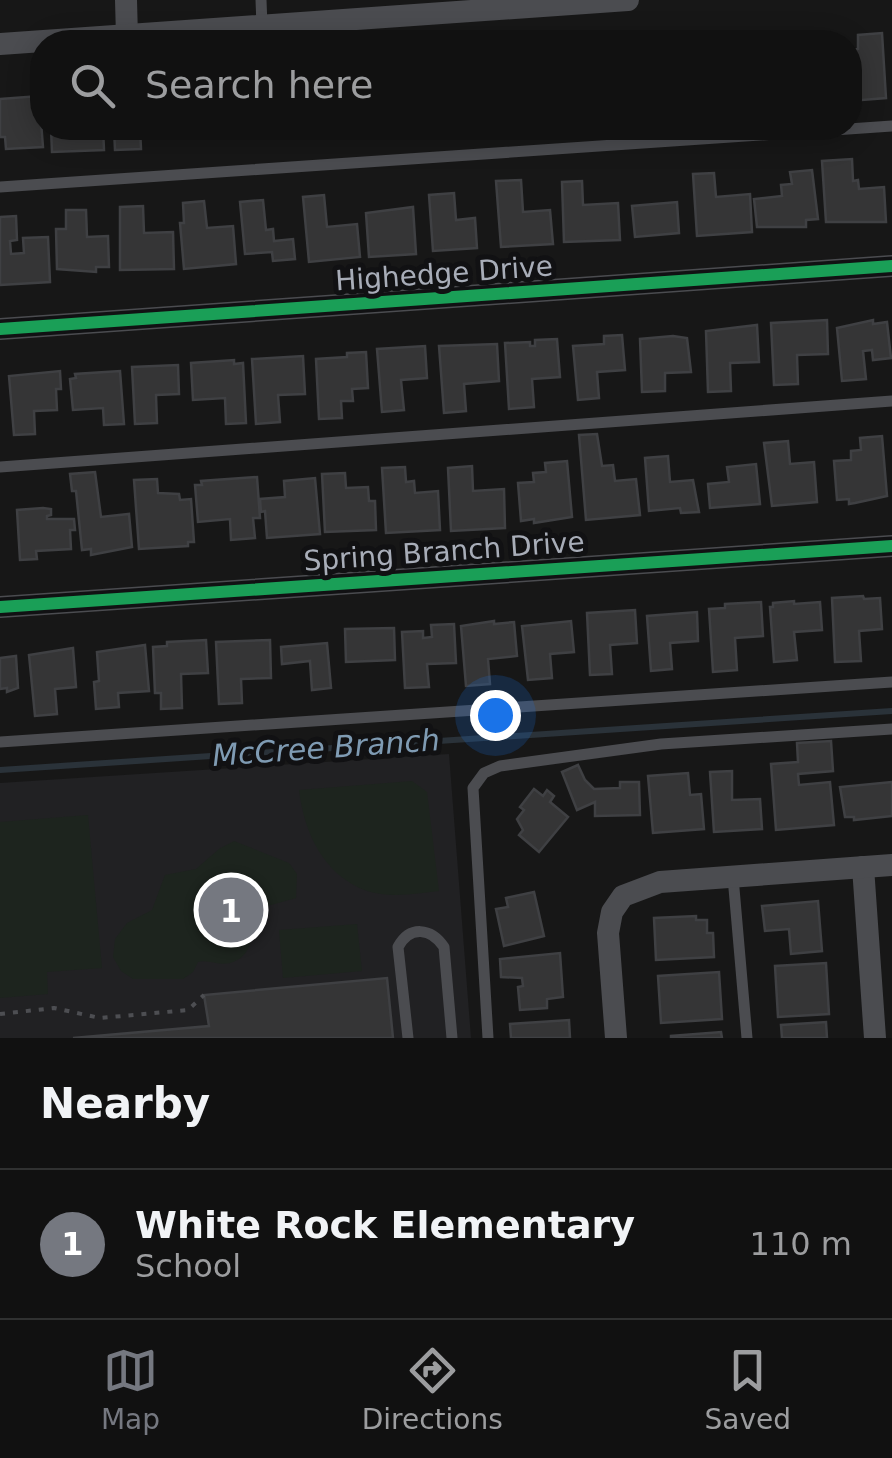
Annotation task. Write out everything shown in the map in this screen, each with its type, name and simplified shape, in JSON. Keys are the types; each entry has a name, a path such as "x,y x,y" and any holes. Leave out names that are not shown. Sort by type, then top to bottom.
{"street":[{"path":"126,0 127,30"},
{"path":"232,30 400,7 628,0"},
{"path":"0,44 30,42"},
{"name":"Highedge Drive","path":"0,329 892,266"},
{"name":"Spring Branch Drive","path":"0,607 892,546"},
{"path":"616,1038 608,932 612,912 623,896 660,882 892,866"},
{"path":"863,868 875,1038"}],"lane":[{"path":"261,0 262,28"},
{"path":"862,128 892,126"},
{"path":"0,187 687,140"},
{"path":"0,467 892,401"},
{"path":"0,742 892,682"},
{"path":"488,1038 473,788 484,773 500,766 661,744 892,728"},
{"path":"734,877 747,1038"},
{"path":"408,1038 398,947 413,932 426,931 444,947 452,1038"}],"path":[{"path":"0,1014 54,1008 100,1018 188,1010 204,995"}],"shaded area":[{"path":"449,754 471,1038 0,1038 0,783"},
{"path":"412,781 427,792 439,891 384,894 352,884 318,850 299,790"},
{"path":"88,815 102,968 47,972 48,994 0,998 0,822"},
{"path":"234,841 289,863 297,874 296,898 260,908 249,948 239,959 226,964 198,962 183,979 133,979 121,971 113,957 115,939 127,923 152,910 165,875 196,869"},
{"path":"357,924 362,971 283,978 279,930"}],"building":[{"path":"882,33 886,98 862,100 862,35"},
{"path":"30,97 30,140 42,140 43,147 6,149 5,137 0,137 0,99"},
{"path":"52,140 104,140 104,150 52,152"},
{"path":"115,140 141,140 141,149 115,150"},
{"path":"852,159 853,181 858,180 859,189 884,187 886,222 826,222 822,161"},
{"path":"812,170 818,219 806,220 806,227 757,227 754,199 782,196 781,185 792,184 790,172"},
{"path":"714,173 716,197 750,194 752,232 697,236 693,174"},
{"path":"521,180 523,212 550,210 553,244 501,247 496,181"},
{"path":"582,181 583,205 618,203 620,240 564,242 562,182"},
{"path":"454,193 456,220 475,218 477,248 433,251 429,195"},
{"path":"324,195 327,227 357,224 360,257 309,262 303,197"},
{"path":"263,200 266,230 273,229 274,241 293,239 295,259 273,261 272,252 245,254 240,202"},
{"path":"204,201 207,228 233,226 236,264 184,269 180,223 184,223 183,203"},
{"path":"677,202 679,233 635,237 632,206"},
{"path":"143,206 144,233 173,232 174,269 120,270 120,207"},
{"path":"413,207 416,254 369,257 366,213"},
{"path":"66,210 86,210 87,237 108,236 109,267 96,267 96,272 57,269 56,229 66,229"},
{"path":"16,216 17,240 10,241 11,254 24,253 23,238 48,237 50,282 0,285 0,217"},
{"path":"827,320 828,354 797,355 798,384 774,385 771,323"},
{"path":"873,320 873,324 887,322 891,358 873,360 872,350 863,351 866,379 842,381 837,328"},
{"path":"757,325 759,362 730,363 731,391 708,392 706,331"},
{"path":"622,335 625,370 597,372 599,398 578,400 573,346 604,344 604,336"},
{"path":"687,338 691,372 665,373 665,391 642,392 640,339"},
{"path":"557,339 560,377 532,379 534,407 509,409 505,343 530,342 530,346 535,346 535,340"},
{"path":"497,344 499,381 464,384 466,411 444,413 439,346"},
{"path":"425,346 427,378 401,380 404,410 382,412 377,349"},
{"path":"366,352 368,388 352,389 353,401 341,401 342,418 319,419 316,359"},
{"path":"303,356 305,394 278,395 280,422 256,424 252,359"},
{"path":"234,360 234,364 243,363 246,423 226,424 225,398 193,400 191,363"},
{"path":"178,365 179,394 156,395 157,423 135,424 132,367"},
{"path":"60,371 57,410 34,411 35,434 14,435 9,376"},
{"path":"120,371 124,424 104,425 103,408 73,410 70,379 76,378 75,374"},
{"path":"597,434 602,466 613,465 615,481 636,479 640,515 586,520 579,435"},
{"path":"882,436 887,496 849,504 849,499 837,500 834,461 851,460 851,451 861,450 860,438"},
{"path":"788,441 790,464 814,462 817,502 772,506 764,443"},
{"path":"668,456 670,482 693,480 699,512 681,513 680,508 649,511 645,458"},
{"path":"567,461 572,517 534,523 534,519 521,521 518,483 534,482 533,473 546,472 545,463"},
{"path":"756,464 760,504 710,508 708,484 729,482 727,467"},
{"path":"472,466 473,491 504,489 505,528 451,531 448,468"},
{"path":"405,467 406,482 414,481 415,493 438,491 440,530 386,533 382,468"},
{"path":"95,472 101,517 129,514 132,547 91,555 91,549 82,550 76,491 72,491 70,474"},
{"path":"345,473 346,488 368,487 369,501 375,501 376,530 325,532 322,474"},
{"path":"257,477 260,518 253,518 255,538 231,540 230,519 198,522 195,485 202,485 201,481"},
{"path":"315,478 320,534 267,538 260,499 285,497 284,481"},
{"path":"157,479 158,493 191,499 194,542 188,542 188,546 139,549 134,480"},
{"path":"51,509 47,519 74,519 71,549 36,551 37,559 20,560 17,510"},
{"path":"832,598 880,598 882,629 859,631 861,661 835,662"},
{"path":"761,602 763,636 735,638 737,670 713,672 709,609"},
{"path":"820,602 822,630 794,632 797,660 774,662 770,607 773,603"},
{"path":"635,610 637,643 610,645 612,674 590,675 587,613"},
{"path":"697,612 698,641 670,643 672,669 651,671 647,616"},
{"path":"571,621 574,652 550,654 552,678 528,680 522,626"},
{"path":"514,622 517,656 488,659 490,684 466,686 461,626"},
{"path":"454,624 456,663 427,664 429,687 405,688 402,632 423,631 423,638 432,637 431,625"},
{"path":"394,628 395,660 346,662 345,629"},
{"path":"206,640 208,673 181,674 182,708 161,709 161,693 155,693 153,647 167,646 167,642"},
{"path":"270,640 271,678 241,679 242,703 219,704 216,642"},
{"path":"327,643 331,688 312,690 310,661 282,664 281,647"},
{"path":"145,645 149,691 118,693 119,707 96,709 97,652"},
{"path":"73,648 76,687 55,689 57,714 35,716 29,655"},
{"path":"16,656 18,688 7,692 7,688 0,689 0,658"},
{"path":"831,741 833,771 798,774 799,785 830,782 834,825 776,830 771,764 798,762 797,743"},
{"path":"578,765 594,789 620,788 620,782 639,782 640,815 595,816 595,802 577,810 562,772"},
{"path":"732,771 732,800 760,799 762,829 714,832 710,772"},
{"path":"688,773 690,795 701,794 704,829 653,833 648,776"},
{"path":"892,782 892,816 854,820 845,817 840,787"},
{"path":"534,789 543,796 547,790 554,796 550,802 568,817 539,852 519,835 523,830 517,819 524,810 520,807"},
{"path":"534,892 544,936 504,946 496,909 508,907 506,898"},
{"path":"818,901 822,951 791,954 789,929 765,931 762,906"},
{"path":"696,916 696,920 707,920 707,933 713,933 714,957 656,960 654,918"},
{"path":"560,953 563,997 547,999 547,1008 520,1010 518,987 523,986 522,978 501,977 500,959"},
{"path":"826,963 829,1014 778,1017 775,966"},
{"path":"719,972 722,1019 661,1023 658,976"},
{"path":"387,978 393,1038 73,1038 209,1026 204,995"},
{"path":"569,1020 570,1038 511,1038 510,1024"},
{"path":"826,1022 827,1038 782,1038 781,1025"},
{"path":"721,1032 722,1038 671,1038 671,1036"}],"waterway":[{"name":"McCree Branch","path":"0,770 892,711"}],"cycle path":[{"path":"0,329 892,266"},
{"path":"0,607 892,546"}],"place":[{"name":"White Rock Elementary","path":"231,910"}]}
